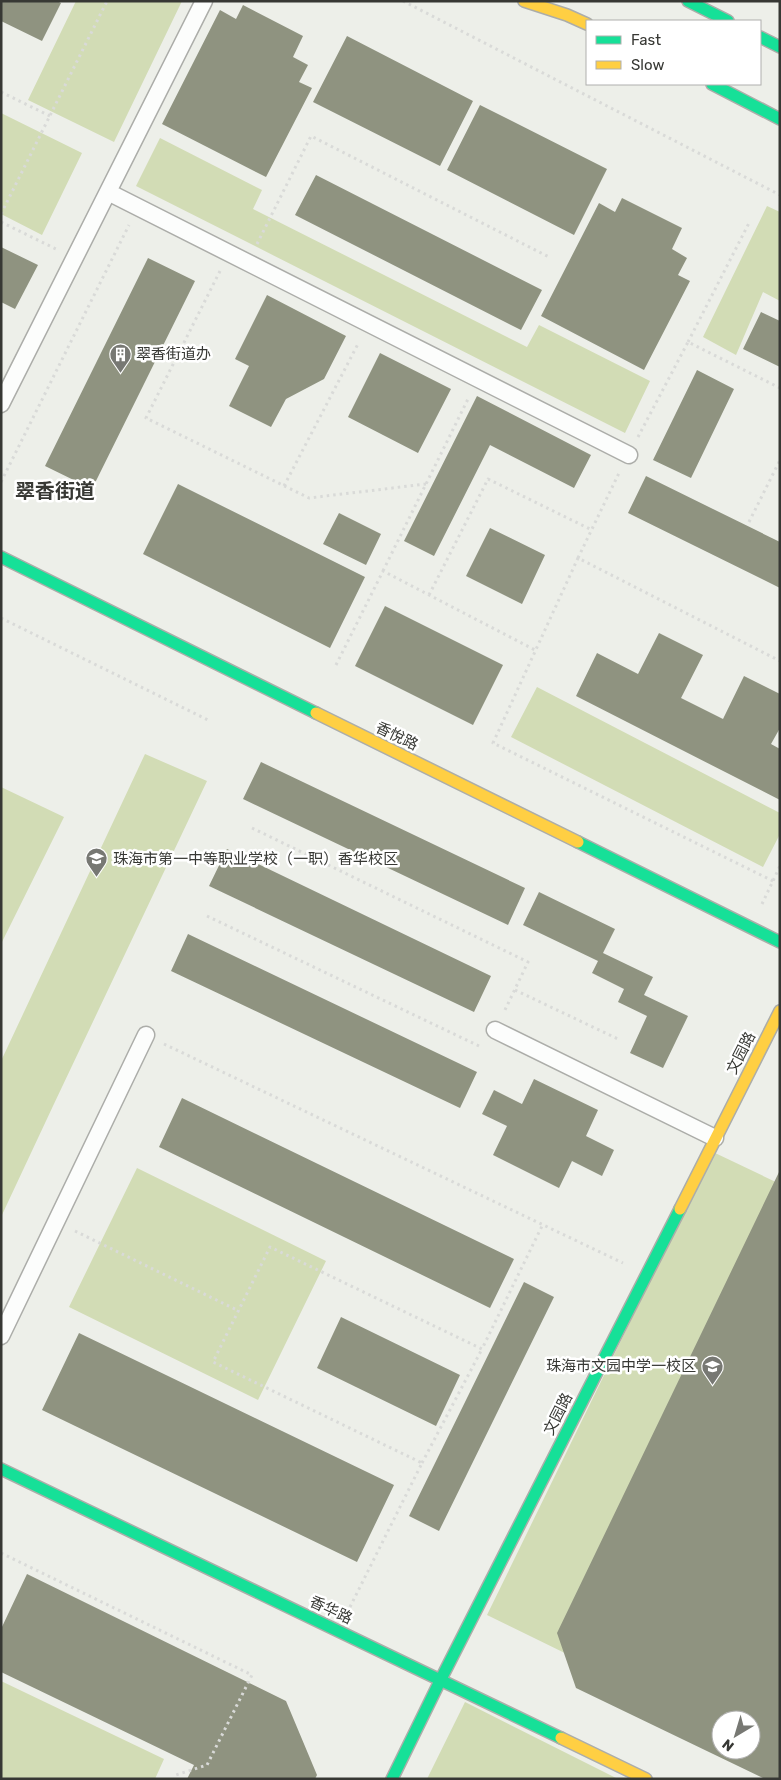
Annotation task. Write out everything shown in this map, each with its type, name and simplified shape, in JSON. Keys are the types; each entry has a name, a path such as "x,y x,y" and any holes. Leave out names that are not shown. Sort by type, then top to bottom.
{"street":[{"path":"524,1 586,21"},
{"path":"552,1 586,21"},
{"path":"688,1 726,20"},
{"path":"761,38 780,47"},
{"path":"714,85 780,119"},
{"name":"香悅路","path":"1,557 780,942"},
{"name":"文园路","path":"392,1779 780,1010"},
{"name":"香华路","path":"1,1470 339,1630 646,1779"}],"lane":[{"path":"1,404 204,1"},
{"path":"108,192 628,455"},
{"path":"495,1030 715,1138"},
{"path":"1,1336 146,1035"}],"path":[{"path":"1,214 107,1"},
{"path":"403,1 780,194"},
{"path":"1,92 50,116"},
{"path":"248,262 311,136 549,258"},
{"path":"1,482 138,207"},
{"path":"1,222 74,259"},
{"path":"748,223 628,455 578,558 493,743 773,881 780,866"},
{"path":"229,253 146,418 309,498 426,484"},
{"path":"284,486 369,324"},
{"path":"688,342 780,388"},
{"path":"336,665 478,379"},
{"path":"750,522 780,460"},
{"path":"429,595 488,479 592,530"},
{"path":"578,558 780,661"},
{"path":"382,571 536,650"},
{"path":"1,618 210,720"},
{"path":"207,916 486,1049 528,962 252,828"},
{"path":"515,990 618,1039"},
{"path":"146,1035 646,1274"},
{"path":"56,1222 239,1310"},
{"path":"339,1630 422,1463 482,1349 543,1224"},
{"path":"422,1463 213,1362 270,1247 482,1349"},
{"path":"1,1559 3,1553 252,1675 207,1765 176,1775 174,1779"}],"green space":[{"path":"76,1 182,1 114,142 28,100"},
{"path":"1,113 82,153 42,235 1,214"},
{"path":"160,138 262,190 253,209 527,347 539,325 650,381 625,433 136,186"},
{"path":"767,206 780,212 780,301 763,292 736,355 703,337"},
{"path":"537,687 780,813 780,834 763,867 511,737"},
{"path":"145,754 207,781 1,1217 1,1061"},
{"path":"1,787 64,817 1,944"},
{"path":"713,1152 780,1184 577,1659 487,1615"},
{"path":"137,1168 326,1261 258,1400 69,1307"},
{"path":"1,1681 164,1759 155,1779 1,1779"},
{"path":"465,1702 618,1779 427,1779"}],"building":[{"path":"1,1 57,1 61,3 42,41 1,21"},
{"path":"243,5 303,36 293,57 308,65 299,82 312,88 266,177 162,124 220,10 236,19"},
{"path":"347,36 473,101 440,166 313,102"},
{"path":"480,105 607,169 574,235 447,170"},
{"path":"316,175 542,290 521,330 295,215"},
{"path":"622,198 682,228 672,249 687,258 678,275 690,281 644,370 541,316 599,203 615,212"},
{"path":"1,247 38,265 15,309 1,302"},
{"name":"翠香街道办","path":"148,258 195,281 92,489 45,466"},
{"path":"267,295 346,336 324,379 286,399 271,427 229,406 249,366 235,359"},
{"path":"761,312 780,321 780,367 743,349"},
{"path":"380,353 451,389 418,453 348,417"},
{"path":"697,370 734,389 691,478 653,460"},
{"path":"477,396 591,455 574,488 490,445 434,556 404,541"},
{"path":"646,476 780,542 780,588 628,513"},
{"path":"178,484 365,577 330,648 143,554"},
{"path":"339,513 381,534 366,565 323,544"},
{"path":"490,528 545,555 522,604 466,576"},
{"path":"385,606 503,665 473,725 355,666"},
{"path":"659,633 703,655 681,698 723,719 744,676 780,694 780,728 771,744 780,749 780,800 576,696 597,653 638,674"},
{"path":"261,762 525,888 508,925 243,799"},
{"path":"227,849 491,976 474,1012 209,886"},
{"path":"539,892 615,929 603,953 653,977 644,995 688,1016 663,1068 630,1053 647,1016 618,1002 624,989 592,973 598,961 523,925"},
{"path":"188,934 477,1072 460,1108 171,971"},
{"path":"534,1079 598,1110 586,1136 614,1150 602,1176 572,1161 559,1188 493,1155 507,1126 482,1114 494,1090 522,1104"},
{"path":"182,1098 514,1259 490,1308 159,1147"},
{"name":"珠海市文园中学一校区","path":"780,1170 780,1779 765,1779 726,1760 761,1760 761,1710 711,1710 711,1753 576,1688 557,1633"},
{"path":"524,1282 554,1297 439,1531 409,1516"},
{"path":"341,1317 460,1375 436,1426 317,1368"},
{"path":"79,1333 394,1485 357,1562 42,1410"},
{"path":"27,1574 286,1701 317,1775 315,1779 187,1779 194,1765 1,1672 1,1629"}],"traffic: fast":[{"path":"688,1 726,20"},
{"path":"761,38 780,47"},
{"path":"714,85 780,119"},
{"path":"1,557 316,713"},
{"path":"578,842 780,942"},
{"path":"392,1779 680,1209"},
{"path":"1,1469 561,1738"}],"traffic: slow":[{"path":"524,1 567,15 586,24"},
{"path":"316,713 578,842"},
{"path":"680,1209 780,1011"},
{"path":"561,1738 646,1779"}],"place":[{"name":"翠香街道办","path":"120,373"},
{"name":"珠海市第一中等职业学校（一职）香华校区","path":"97,878"},
{"name":"珠海市文园中学一校区","path":"712,1385"}],"district":[{"name":"翠香街道","path":"55,491"}]}
